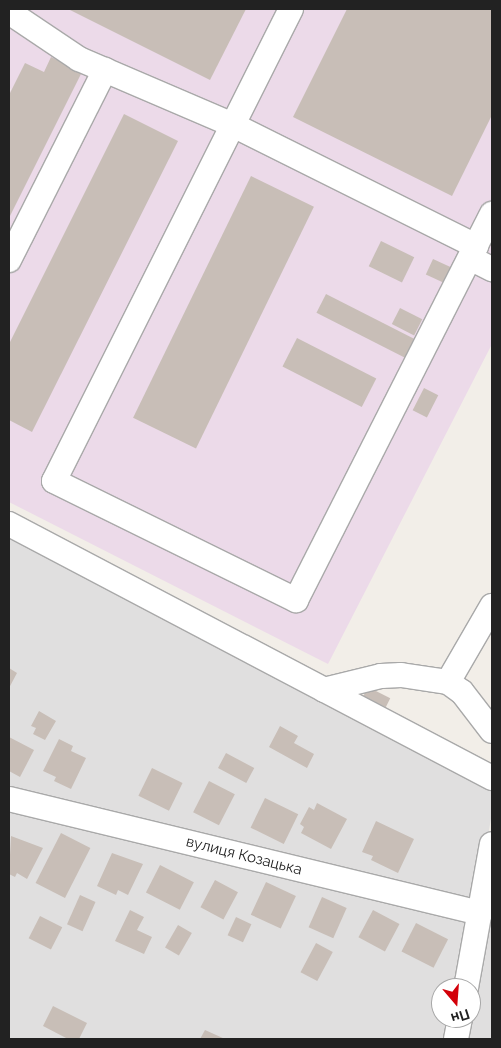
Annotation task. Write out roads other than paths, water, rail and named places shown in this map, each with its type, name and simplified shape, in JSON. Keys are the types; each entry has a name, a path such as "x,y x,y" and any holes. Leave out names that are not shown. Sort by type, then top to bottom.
{"street":[{"path":"292,9 231,124 54,481 296,600 492,214"},
{"path":"9,12 80,59 231,124 473,252 492,268"},
{"path":"9,260 105,70"},
{"path":"9,524 492,778"},
{"path":"448,682 492,606"},
{"path":"324,690 381,676 402,675 448,682 462,692 492,731"},
{"name":"вулиця Козацька","path":"9,799 480,913"},
{"path":"468,978 492,844"}]}
